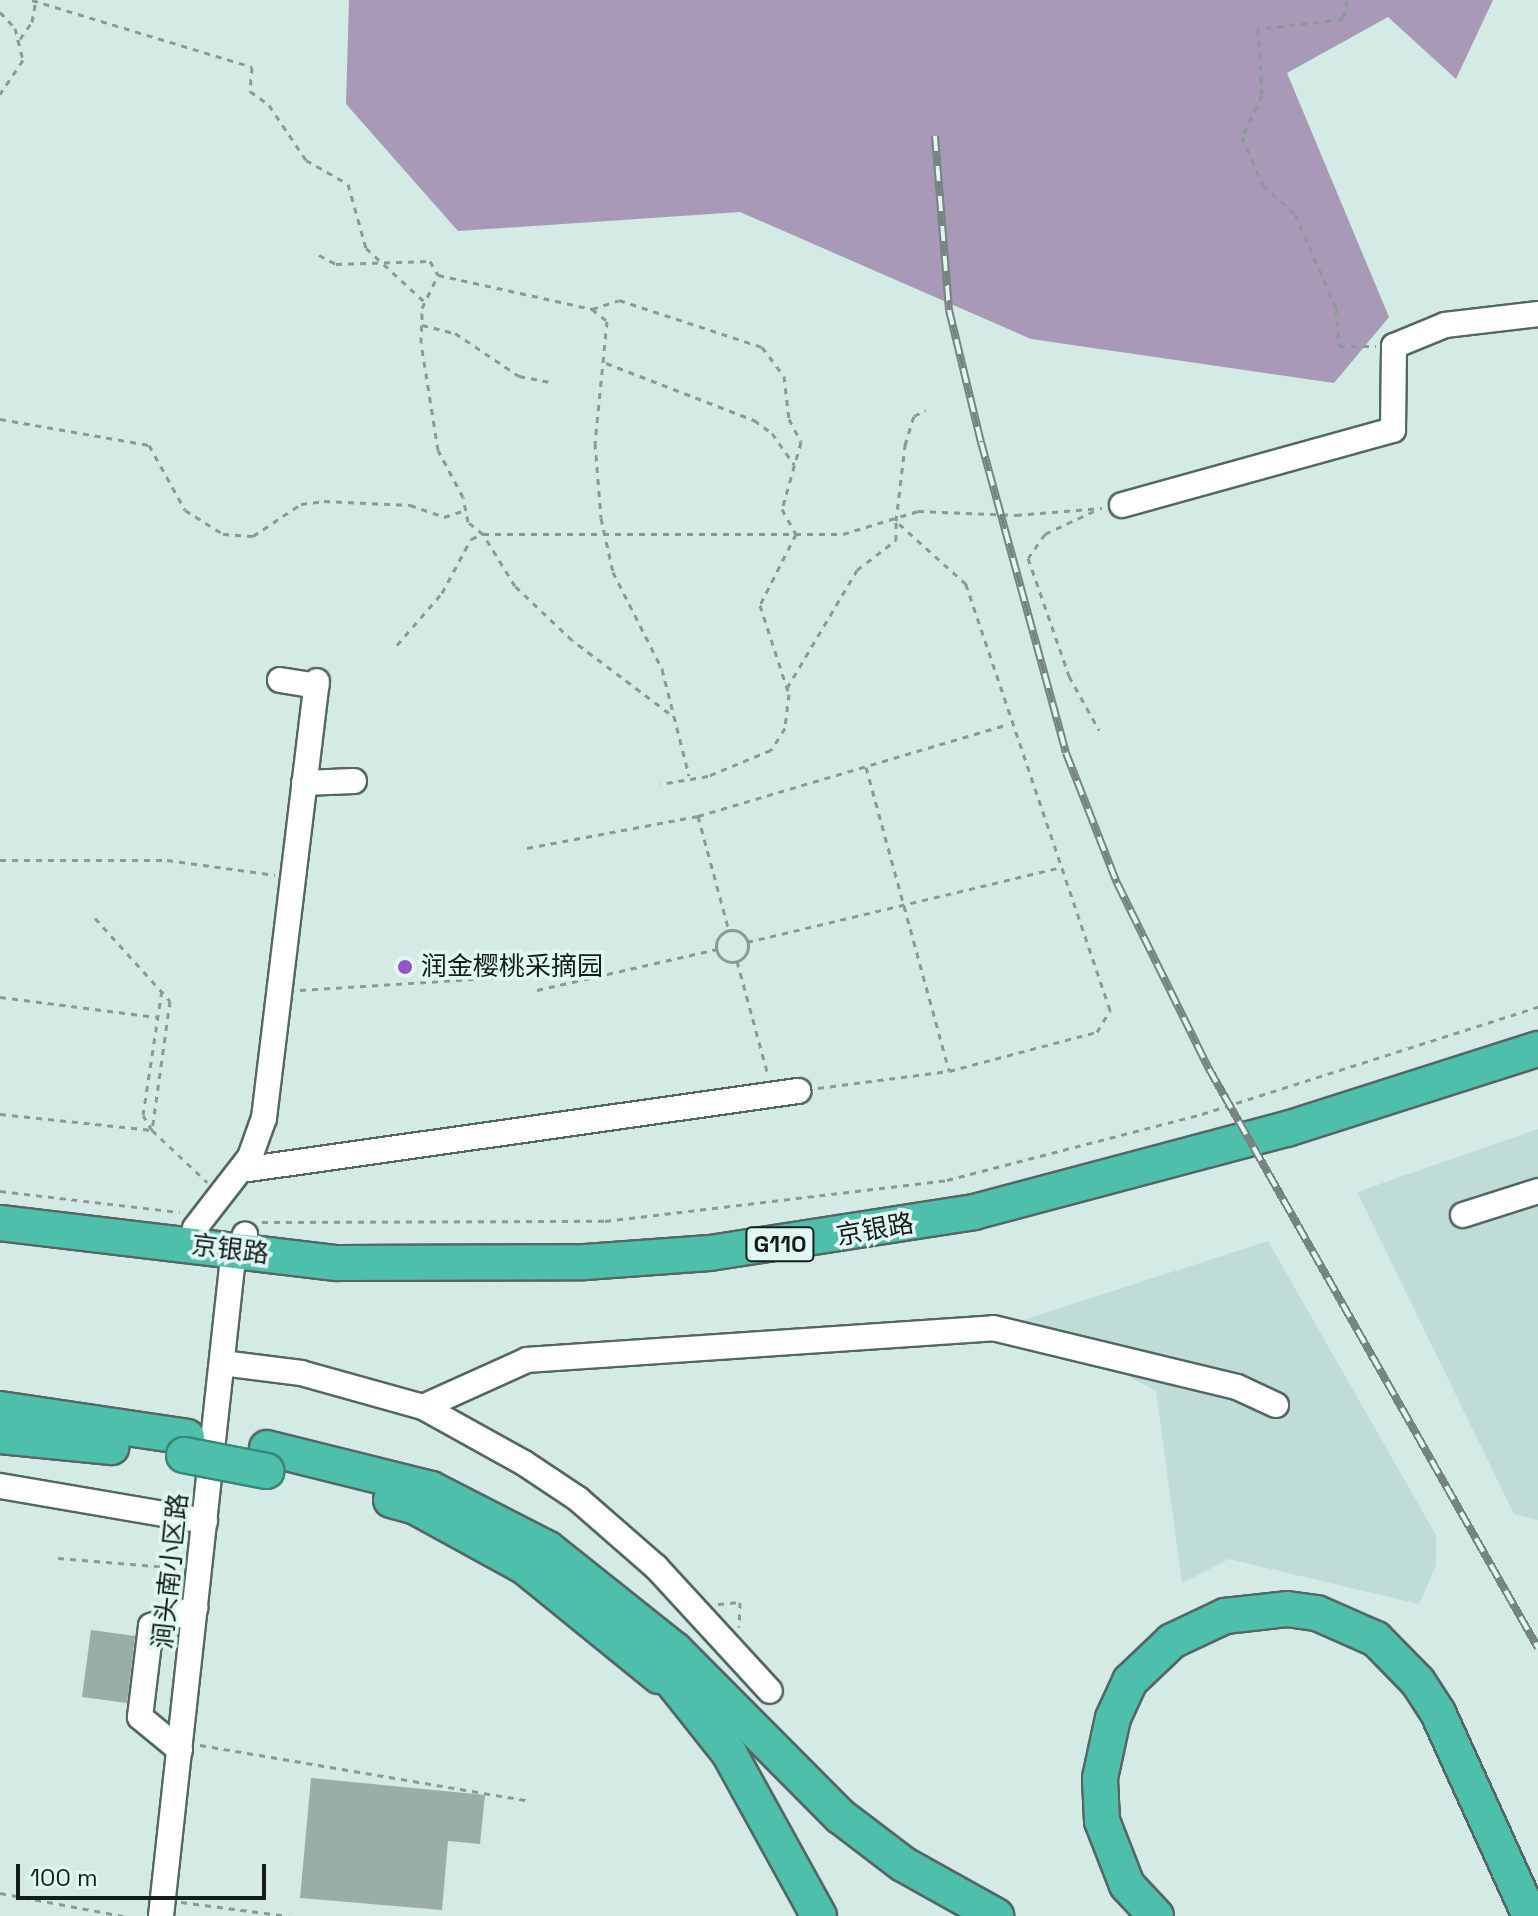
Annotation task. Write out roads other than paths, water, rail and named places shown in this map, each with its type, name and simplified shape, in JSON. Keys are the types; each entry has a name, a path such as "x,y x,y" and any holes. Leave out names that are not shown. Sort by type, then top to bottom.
{"highway":[{"name":"京银路","path":"0,1223 241,1242 410,1243 598,1240 844,1214 969,1192 1092,1160 1281,1108 1538,1026"},
{"name":"京银路","path":"0,1205 208,1215 241,1242 337,1263 570,1262 847,1235 974,1212 1112,1177 1538,1049"},
{"path":"0,1409 266,1462 431,1489 548,1549 675,1650 840,1816 903,1864 996,1916"},
{"path":"0,1436 185,1446"},
{"path":"266,1462 414,1506 525,1567 583,1611 648,1665 697,1718 813,1916"},
{"path":"266,1462 417,1504 523,1554 587,1600 654,1657 729,1753 819,1916"},
{"path":"1156,1916 1127,1885 1102,1821 1100,1778 1113,1718 1130,1681 1172,1641 1225,1616 1287,1609 1317,1613 1376,1639 1418,1682 1445,1728 1530,1916"}],"street":[{"path":"1122,505 1393,430 1394,346 1445,325 1538,314"},
{"path":"208,1215 242,1170 264,1118 317,684 280,680"},
{"path":"304,783 354,781"},
{"path":"242,1170 798,1091"},
{"path":"1463,1215 1538,1191"},
{"name":"涧头南小区路","path":"163,1908 222,1363 241,1242"},
{"path":"423,1407 527,1360 993,1328 1237,1387 1276,1405"},
{"path":"222,1363 301,1373 423,1407 578,1499 699,1608 770,1691"},
{"path":"0,1486 205,1521"},
{"path":"180,1746 140,1717 151,1626 195,1608"}],"railway":[{"path":"935,136 949,310 981,442 1066,753 1117,883 1209,1069 1538,1648"}],"place":[{"name":"润金樱桃采摘园","path":"405,967"}]}
